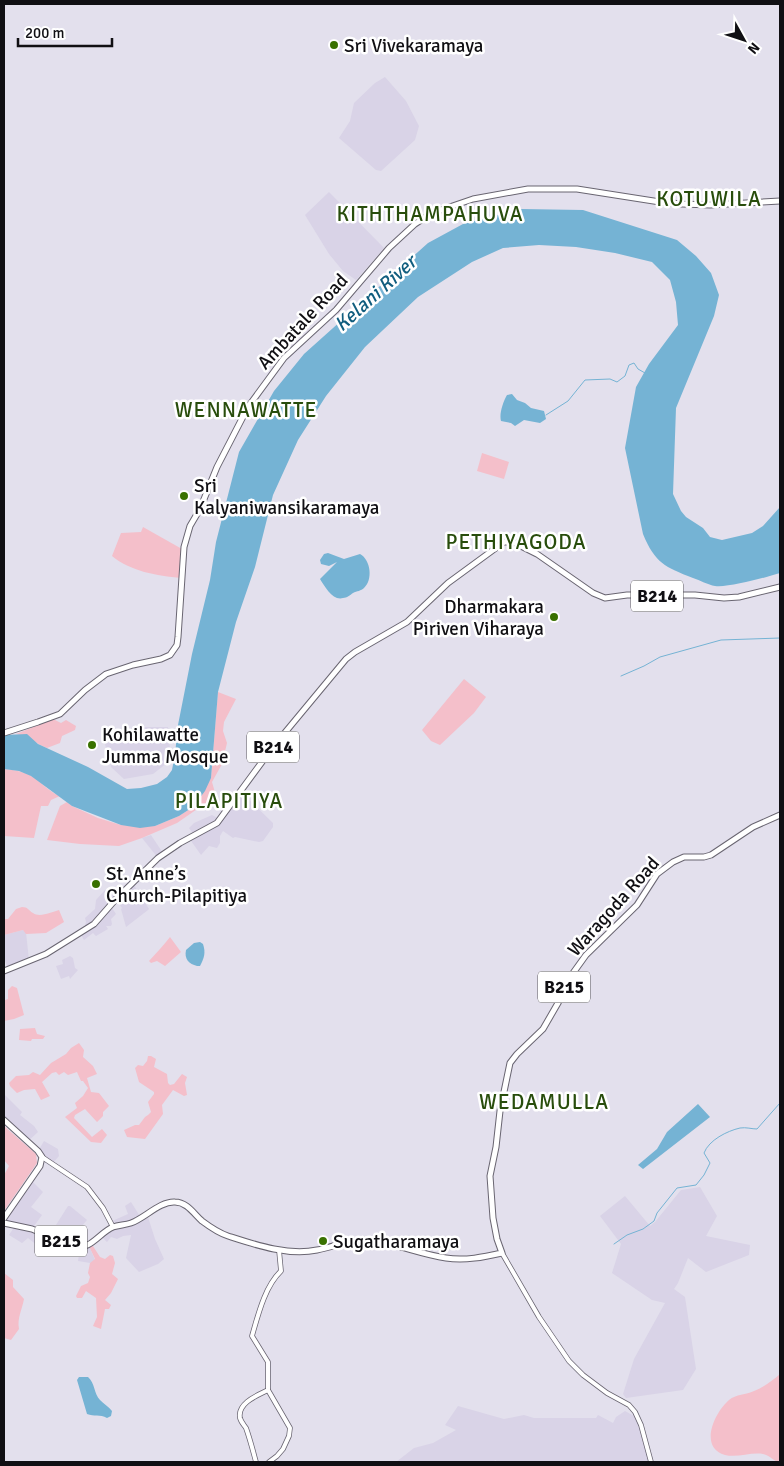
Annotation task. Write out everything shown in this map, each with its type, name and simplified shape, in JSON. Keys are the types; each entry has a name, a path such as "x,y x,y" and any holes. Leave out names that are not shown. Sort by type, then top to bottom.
{"main road":[{"name":"Ambatale Road","path":"4,733 60,714 85,690 106,674 133,665 161,659 174,651 178,637 184,547 190,526 200,509 217,467 248,407 284,358 336,310 389,248 420,220 440,210 473,199 528,189 577,189 677,204 710,205 780,201"},
{"name":"B214","path":"4,971 46,954 94,924 118,896 158,858 217,822 274,747 346,659 407,622 448,583 500,543 513,542 521,545 593,593 605,598 695,595 724,598 739,597 780,587"},
{"name":"Waragoda Road","path":"502,1253 493,1218 490,1176 510,1063 516,1054 542,1029 558,1003 568,980 586,956 637,905 657,874 673,862 684,857 711,855 753,827 780,815"},
{"path":"4,1120 38,1151 42,1157 40,1166 4,1218"},
{"name":"B215","path":"4,1223 32,1229 80,1248 90,1244 113,1227 133,1222 170,1202 178,1202 190,1208 213,1228 227,1236 279,1250 301,1252 318,1250 351,1240 365,1240 383,1242 446,1258 470,1259 502,1253"}],"street":[{"path":"42,1157 88,1187 103,1208 113,1227"},
{"path":"269,1462 283,1449 289,1436 290,1428 268,1390 268,1362 252,1336 267,1293 275,1278 281,1272 279,1250"},
{"path":"502,1253 539,1317 569,1361 583,1375 607,1393 629,1405 635,1412 642,1425 651,1462"},
{"path":"256,1462 245,1427 240,1419 240,1411 243,1405 268,1390"}],"shaded area":[{"path":"385,77 406,101 419,126 415,140 381,171 376,170 339,138 350,121 354,103 375,83"},
{"path":"329,192 384,248 356,280 343,271 329,254 305,215"},
{"path":"482,453 509,462 504,479 477,471"},
{"path":"143,527 182,549 181,578 144,572 112,556 121,533 141,532"},
{"path":"464,679 486,697 474,713 440,745 431,741 422,730"},
{"path":"218,692 236,699 224,722 223,731 227,743 222,764 212,782 216,796 177,823 119,846 47,840 60,806 67,802 98,818 121,825 155,826 179,816 193,807 211,778"},
{"path":"53,719 61,723 66,720 76,726 75,730 62,736 60,743 47,748 25,736 16,734"},
{"path":"139,727 168,727 170,748 167,763 153,774 124,779 111,767 105,744"},
{"path":"4,769 26,773 60,796 51,800 48,806 41,806 34,838 4,836"},
{"path":"240,791 273,823 273,827 263,841 259,842 233,838 223,831 217,848 209,846 201,855 189,838 194,835 189,828 194,823 212,815 220,819"},
{"path":"151,835 163,853 158,858 142,838"},
{"path":"132,882 149,909 126,927 122,908 116,899 110,905 116,914 111,919 111,926 106,926 108,929 96,936 93,933 84,940 80,933 86,930 85,918 95,909 96,900 105,890 116,891 121,894"},
{"path":"22,907 39,915 59,910 64,922 46,933 26,934 23,930 4,935 4,919 8,919 16,909"},
{"path":"23,930 26,932 29,960 8,969 4,958 4,935"},
{"path":"170,937 181,952 165,966 157,961 151,963 149,961"},
{"path":"70,956 73,958 75,968 78,970 70,979 69,976 61,979 56,966 63,964 62,960"},
{"path":"12,986 17,988 24,1015 4,1021 4,998 5,1000 8,999 8,990"},
{"path":"35,1028 37,1034 45,1036 43,1039 19,1040 20,1029"},
{"path":"79,1043 84,1050 83,1057 93,1066 97,1074 87,1078 91,1092 99,1093 109,1106 97,1122 85,1109 75,1115 74,1118 92,1137 102,1129 107,1135 101,1143 91,1142 65,1117 77,1108 75,1103 88,1088 81,1081 77,1072 68,1075 64,1072 59,1075 56,1072 52,1073 42,1082 50,1096 41,1100 35,1089 17,1093 9,1083 16,1076 29,1075 33,1072 40,1075 51,1063"},
{"path":"148,1056 156,1059 154,1067 167,1074 170,1085 174,1084 182,1074 187,1077 185,1083 187,1095 184,1096 173,1090 162,1105 163,1114 145,1139 127,1137 124,1130 139,1125 151,1112 148,1102 154,1092 139,1082 135,1068 138,1065 143,1066"},
{"path":"4,1094 22,1112 20,1115 34,1126 38,1132 27,1142 4,1120"},
{"path":"4,1126 36,1154 37,1163 4,1211 4,1175 9,1166 4,1160"},
{"path":"44,1141 58,1149 59,1156 53,1163 42,1157 38,1151"},
{"path":"31,1180 43,1192 31,1207 42,1215 32,1229 44,1234 38,1246 28,1238 22,1243 9,1235 15,1226 4,1223 4,1218"},
{"path":"700,1187 717,1216 706,1236 750,1245 749,1255 706,1272 688,1258 674,1289 685,1297 696,1369 683,1390 626,1398 623,1394 634,1359 665,1303 652,1300 612,1273 621,1244 600,1216 625,1196 650,1226 681,1190"},
{"path":"131,1202 141,1218 147,1214 164,1259 158,1264 139,1272 126,1258 131,1235 117,1239 111,1237 107,1242 101,1236 111,1229 110,1222 128,1214 125,1206"},
{"path":"68,1206 87,1220 66,1244 49,1236"},
{"path":"91,1243 100,1257 105,1259 110,1255 113,1256 115,1263 112,1274 118,1279 105,1300 111,1305 109,1309 105,1309 101,1329 93,1326 97,1317 96,1298 86,1291 82,1298 77,1298 76,1296 81,1286 88,1283 90,1277 88,1273 90,1263 95,1259 89,1246"},
{"path":"89,1246 95,1260 90,1263 78,1261 80,1248"},
{"path":"4,1273 13,1280 13,1287 24,1299 19,1318 19,1329 11,1340 4,1338"},
{"path":"780,1374 780,1462 763,1454 730,1456 717,1451 712,1445 712,1429 714,1421 724,1405 735,1397 761,1388"},
{"path":"458,1406 504,1419 524,1415 534,1418 596,1418 598,1415 613,1423 616,1417 625,1411 634,1416 641,1425 651,1462 498,1462 495,1460 494,1462 396,1462 414,1448 433,1443 456,1430 445,1425"}],"water":[{"name":"Kelani River","path":"521,209 583,210 677,240 696,256 711,273 719,295 714,316 676,408 673,494 686,517 703,528 710,537 722,540 752,533 763,526 780,507 780,573 738,584 712,585 675,571 662,563 652,552 643,534 625,448 636,387 649,364 678,325 676,302 670,280 652,262 615,253 576,247 539,245 503,248 472,262 418,297 365,347 326,396 298,440 273,495 255,567 236,622 218,692 211,778 205,791 193,807 179,816 155,826 140,828 121,825 72,806 31,776 19,771 4,769 4,735 27,734 38,744 88,767 127,789 157,784 167,777 172,770 178,725 192,654 210,580 216,542 239,452 274,391 304,354 428,243 463,224"},
{"path":"512,394 517,400 531,408 544,411 546,419 540,423 524,420 515,426 501,421 504,401 507,395"},
{"path":"328,553 344,559 360,554 364,557 367,561 370,575 364,588 344,598 336,597 330,593 320,579 337,562 329,566 321,564 320,560 324,554"},
{"path":"200,942 203,944 204,955 200,966 197,966 188,961 186,950 194,943"},
{"path":"698,1104 710,1117 643,1169 638,1165 657,1149 667,1132"},
{"path":"79,1377 88,1377 90,1379 98,1398 112,1411 111,1416 107,1418 87,1414 77,1380"}],"waterway":[{"path":"546,415 568,401 585,380 610,379 617,382 625,376 629,365 634,363 638,369 645,373"},
{"path":"621,676 660,657 721,640 780,638"},
{"path":"614,1244 654,1221 657,1213 677,1188 696,1185 710,1163 704,1153 714,1140 740,1128 757,1129 780,1103"}],"place":[{"name":"Sri Vivekaramaya","path":"334,45"},
{"name":"Sri Kalyaniwansikaramaya","path":"184,496"},
{"name":"Dharmakara Piriven Viharaya","path":"554,617"},
{"name":"Kohilawatte Jumma Mosque","path":"92,745"},
{"name":"St. Anne’s Church-Pilapitiya","path":"96,884"},
{"name":"Sugatharamaya","path":"323,1241"}],"district":[{"name":"KOTUWILA","path":"709,199"},
{"name":"KITHTHAMPAHUVA","path":"430,214"},
{"name":"WENNAWATTE","path":"246,410"},
{"name":"PETHIYAGODA","path":"516,542"},
{"name":"PILAPITIYA","path":"229,801"},
{"name":"WEDAMULLA","path":"544,1102"}]}
